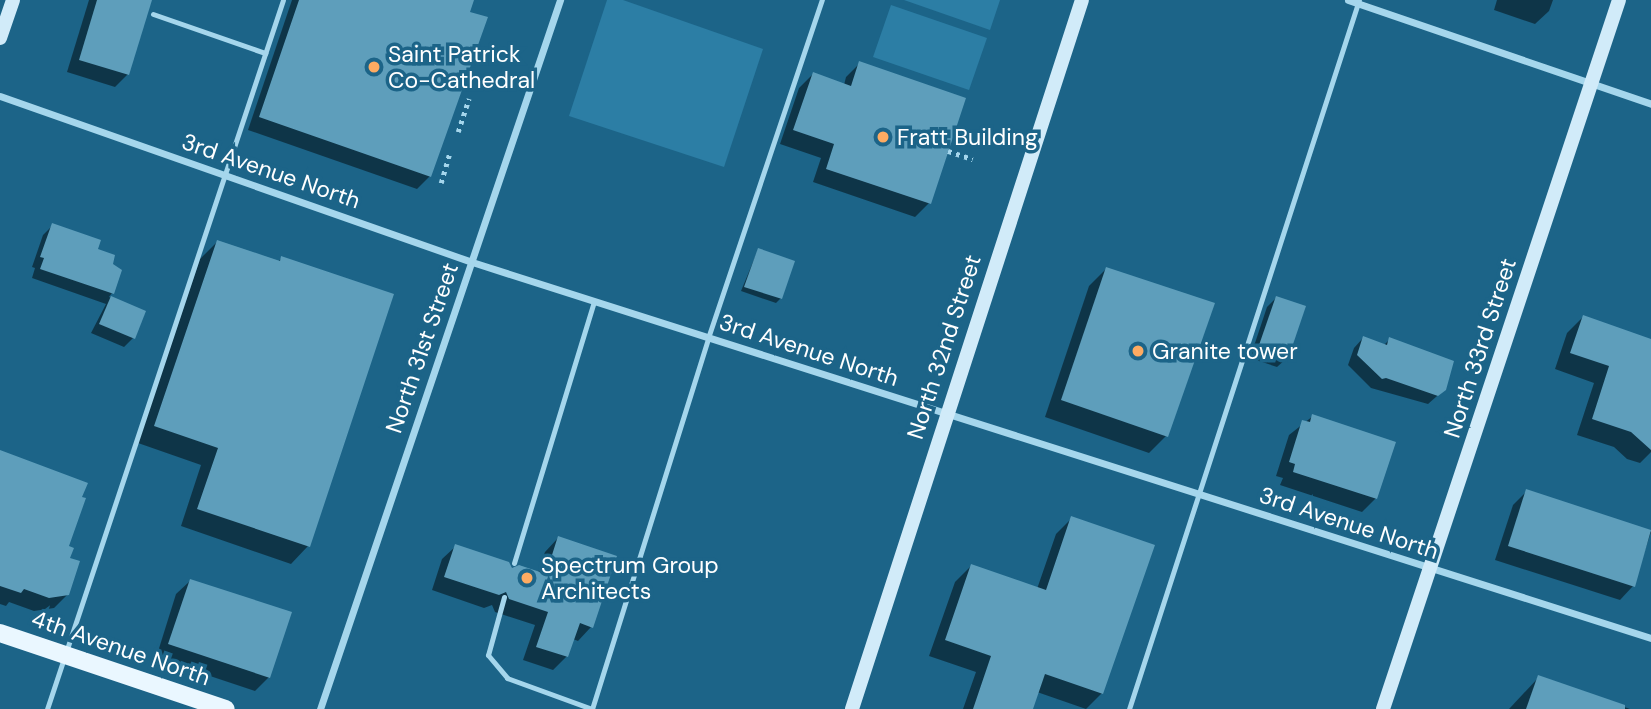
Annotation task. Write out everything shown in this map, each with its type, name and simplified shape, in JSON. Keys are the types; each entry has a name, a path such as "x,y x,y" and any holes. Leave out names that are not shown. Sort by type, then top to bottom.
{"main road":[{"name":"4th Avenue North","path":"0,633 226,709"}],"street":[{"path":"0,38 13,0"},
{"name":"North 31st Street","path":"320,709 560,0"},
{"name":"North 32nd Street","path":"852,709 1082,0"},
{"path":"1348,0 1651,104"},
{"name":"North 33rd Street","path":"1383,709 1432,569 1619,0"},
{"name":"3rd Avenue North","path":"0,96 472,262 1651,638"}],"lane":[{"path":"47,709 283,0"},
{"path":"504,597 488,654 507,678 592,709 708,338 822,0"},
{"path":"1129,709 1359,2"},
{"path":"153,14 265,53"},
{"path":"514,563 594,301"}],"path":[{"path":"458,132 469,99"},
{"path":"948,151 973,159"},
{"path":"441,183 450,152"}],"shaded area":[{"path":"607,0 623,0 763,49 724,167 569,116"},
{"path":"904,0 1000,0 990,30"},
{"path":"891,5 987,38 969,90 873,57"}],"building":[{"path":"97,0 152,0 129,75 79,60"},
{"name":"Saint Patrick Co-Cathedral","path":"299,0 474,0 470,12 488,17 431,177 259,117"},
{"name":"Fratt Building","path":"859,61 966,98 931,204 826,169 834,144 793,130 813,72 851,86"},
{"path":"52,223 101,240 98,249 115,255 113,264 122,270 114,294 40,269 44,258 40,257"},
{"path":"217,240 280,261 281,256 394,294 310,547 197,509 218,448 154,426"},
{"path":"758,248 795,261 782,299 744,287"},
{"name":"Granite tower","path":"1106,267 1215,303 1168,437 1061,400"},
{"path":"111,296 146,311 135,339 99,324"},
{"path":"1276,296 1306,306 1288,359 1258,348"},
{"path":"1583,315 1651,339 1651,450 1631,432 1592,419 1609,366 1570,353"},
{"path":"1363,336 1387,345 1389,337 1454,361 1446,390 1438,396 1386,378 1382,379 1357,355"},
{"path":"1312,414 1396,442 1377,499 1293,472 1295,464 1289,462 1302,420 1310,422"},
{"path":"0,450 88,483 82,497 86,498 69,546 74,548 70,558 80,561 69,595 49,598 24,589 21,593 0,586"},
{"path":"1526,489 1651,530 1635,587 1508,546"},
{"path":"1071,516 1155,545 1103,694 1045,674 1033,709 973,709 991,656 945,640 971,564 1046,590"},
{"path":"558,536 617,556 593,628 580,623 568,657 536,647 548,612 509,599 506,592 499,595 444,577 455,544 509,562 512,568 519,565 546,574"},
{"path":"190,579 292,612 270,678 168,644"},
{"path":"1538,675 1625,705 1625,709 1526,709"}],"place":[{"name":"Saint Patrick Co-Cathedral","path":"374,67"},
{"name":"Fratt Building","path":"883,137"},
{"name":"Granite tower","path":"1138,351"},
{"name":"Spectrum Group Architects","path":"527,578"}]}
